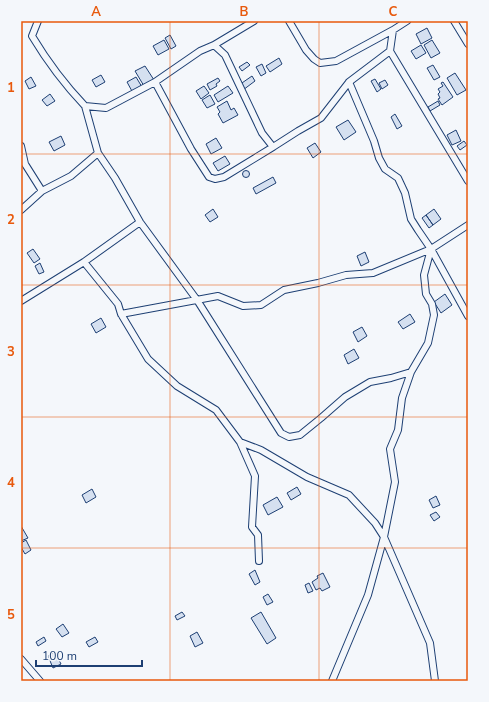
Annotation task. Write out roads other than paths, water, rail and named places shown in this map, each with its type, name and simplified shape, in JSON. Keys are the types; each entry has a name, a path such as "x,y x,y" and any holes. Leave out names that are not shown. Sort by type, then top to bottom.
{"street":[{"path":"38,21 32,36 43,54 69,88 86,106 98,153 115,178 140,222 197,300 281,433 289,437 300,435 345,397 370,382 411,372"},
{"path":"86,106 106,108 155,82 200,51 214,45 254,21"},
{"path":"289,21 306,50 320,63 336,61 407,21"},
{"path":"454,21 468,44"},
{"path":"393,30 390,51 468,181"},
{"path":"214,45 225,55 262,133 273,147"},
{"path":"155,82 191,149 209,177 215,180 321,118 349,82 390,51"},
{"path":"349,82 374,141 379,158 385,169 398,178 405,193 411,219 431,249 468,316"},
{"path":"21,146 25,164 42,191"},
{"path":"21,210 42,191 71,176 98,153"},
{"path":"21,292 24,300 84,262 140,222"},
{"path":"121,314 218,296 243,306 261,305 284,290 346,275 373,273 431,249 468,225"},
{"path":"332,681 368,595 384,537 395,482 390,449 398,430 402,398 411,372 428,343 434,315 432,304 426,294 424,275 431,249"},
{"path":"84,262 118,304 121,314 148,359 177,386 216,410 240,442 255,476 252,527 258,535 259,561"},
{"path":"240,442 261,450 308,477 349,495 375,523 384,537 430,643 435,681"},
{"path":"21,659 40,681"}]}
